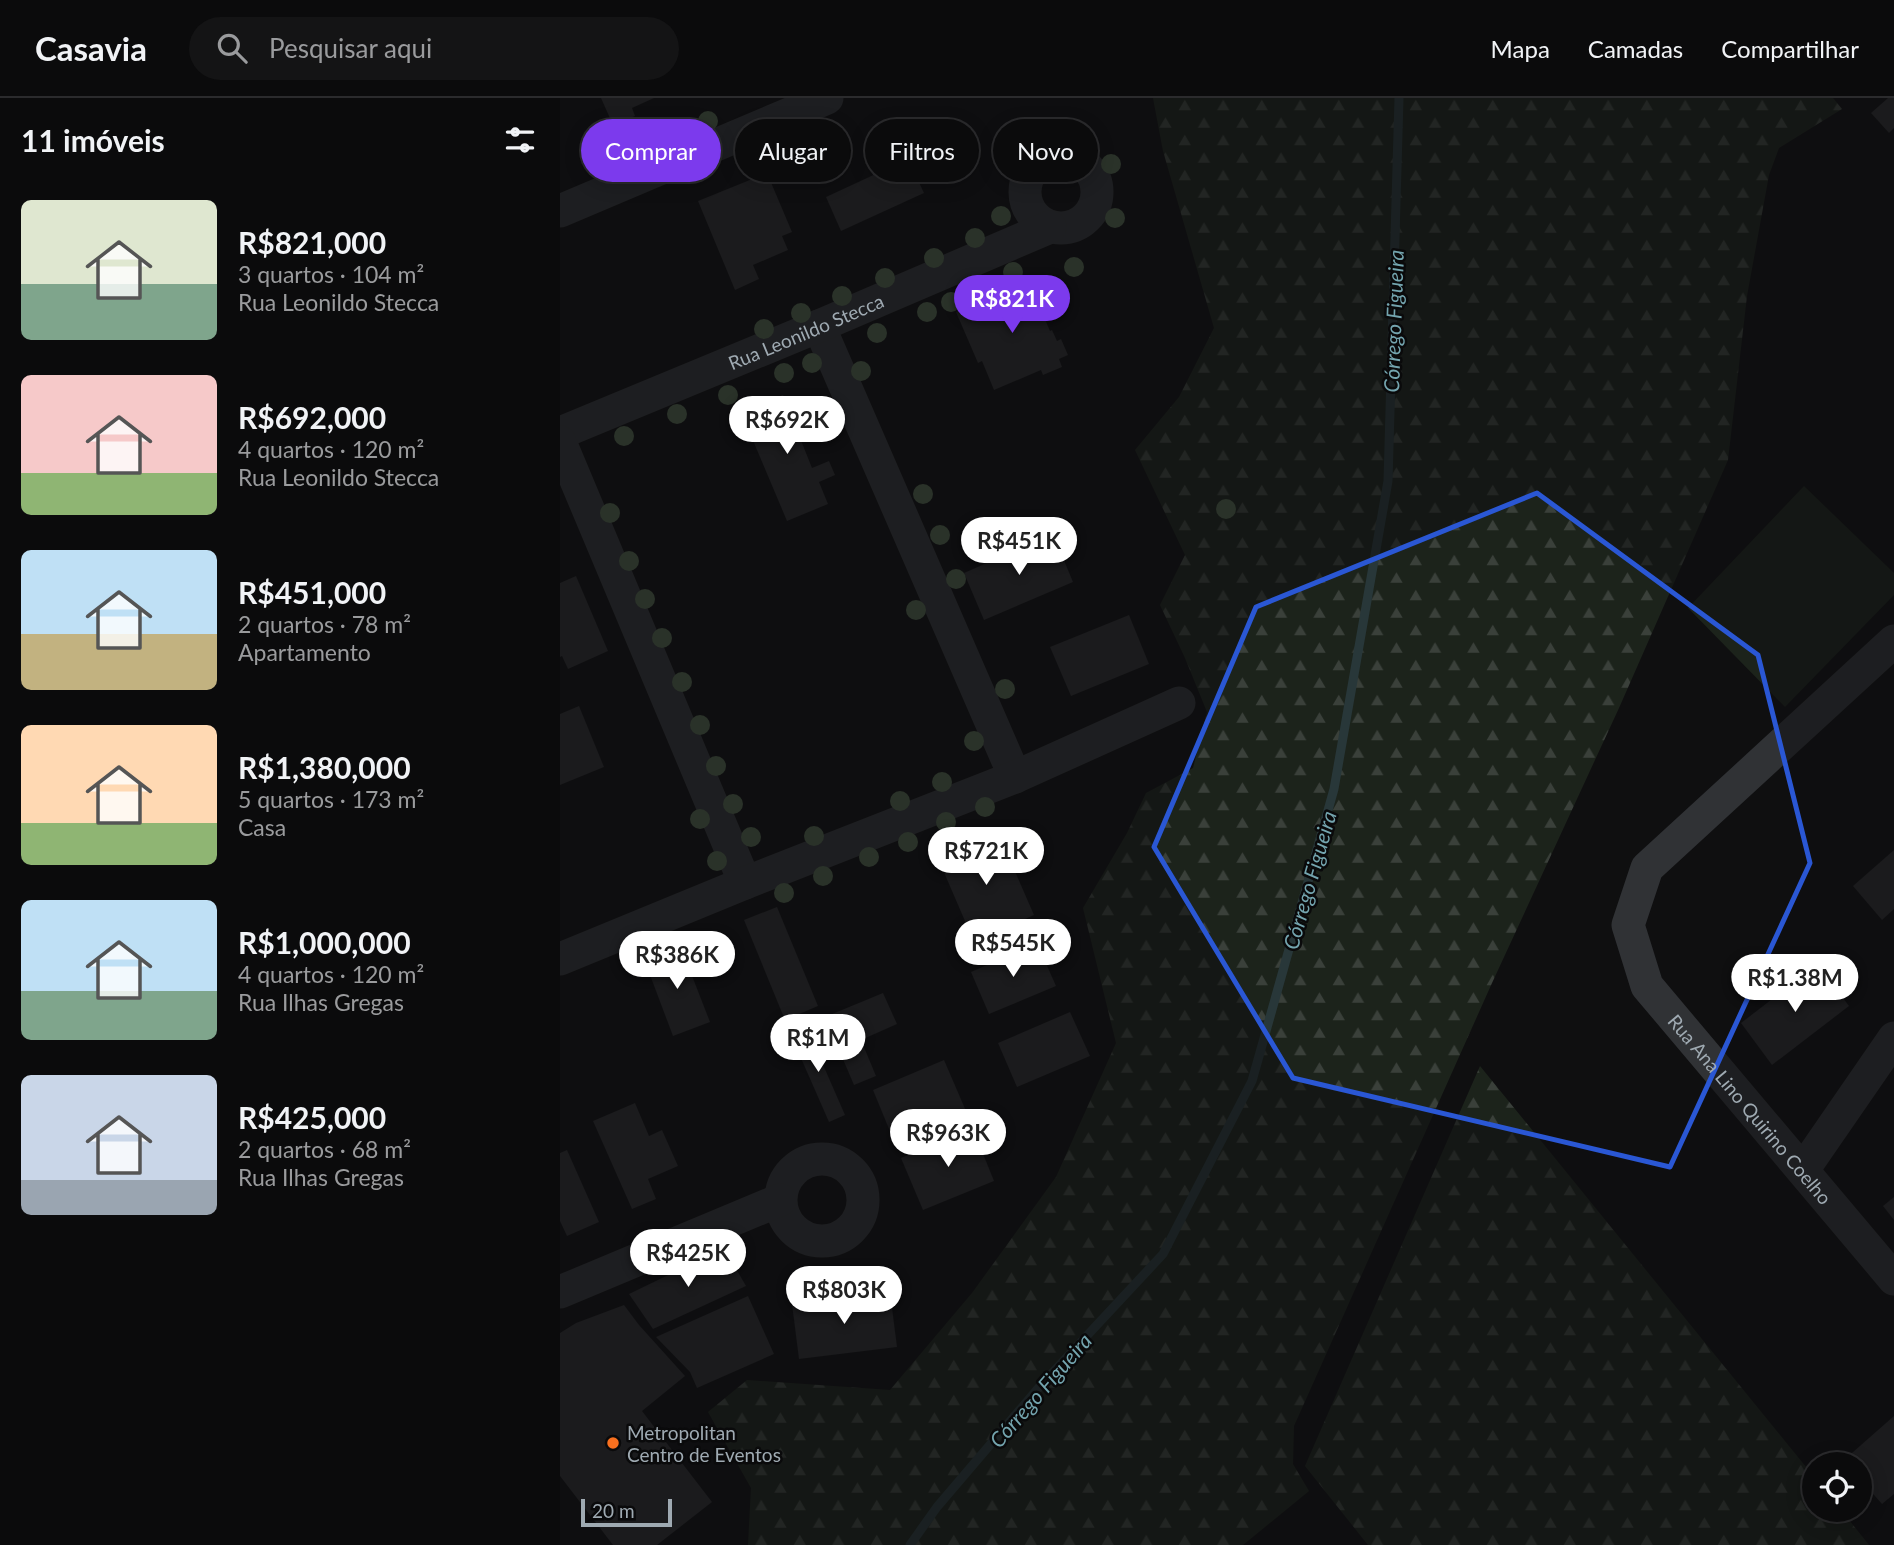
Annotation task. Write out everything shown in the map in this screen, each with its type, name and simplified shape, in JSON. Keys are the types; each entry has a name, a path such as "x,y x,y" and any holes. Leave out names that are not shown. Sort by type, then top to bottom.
{"street":[{"path":"560,211 827,98"},
{"path":"1056,155 1068,156 1089,169 1095,179 1096,202 1083,221 1073,227 1050,227 1031,214 1024,190 1027,178 1034,167 1044,159 1056,155"},
{"path":"998,250 1022,218 1026,203"},
{"name":"Rua Leonildo Stecca","path":"560,433 1050,227"},
{"path":"819,326 1016,776"},
{"path":"560,443 745,883"},
{"name":"Rua Ana Lino Quirino Coelho","path":"1894,640 1647,868 1628,925 1647,986 1894,1279"},
{"path":"560,960 745,883 1016,776 1179,704"},
{"path":"1802,1170 1894,1038"},
{"path":"560,1292 780,1200"}],"highlighted area":[{"path":"1537,493 1758,655 1810,863 1670,1167 1293,1078 1154,847 1256,607"}],"green space":[{"path":"1153,98 1833,98 1842,109 1779,148 1769,175 1747,296 1728,460 1619,708 1492,983 1294,1426 1293,1464 1309,1491 1243,1545 748,1545 751,1488 708,1412 747,1380 890,1390 972,1293 1056,1177 1116,1043 1083,908 1127,833 1146,793 1193,768 1207,712 1160,605 1185,555 1135,450 1179,397 1214,328 1163,151"},
{"path":"1804,486 1894,573 1894,595 1785,707 1688,608"},
{"path":"1480,1066 1802,1462 1802,1522 1851,1522 1869,1545 1368,1545 1305,1466"}],"building":[{"path":"601,98 654,98 632,108 635,116 610,119"},
{"path":"1888,98 1894,98 1894,128 1889,133 1871,113"},
{"path":"865,179 865,182 919,182 924,193 841,231 826,197"},
{"path":"745,182 771,182 792,232 782,236 788,250 753,265 759,279 735,290 698,201"},
{"path":"1031,280 1034,288 1037,287 1049,315 1044,317 1050,331 1052,330 1057,341 1061,339 1068,355 1059,359 1062,367 1043,375 1041,370 994,390 982,361 978,363 956,312"},
{"path":"783,395 791,415 806,408 814,426 798,433 812,468 829,461 835,475 819,482 828,504 787,521 741,412"},
{"path":"1053,534 1073,582 984,620 964,573"},
{"path":"576,576 608,651 568,669 562,656 560,657 560,583"},
{"path":"1129,615 1149,664 1071,696 1050,647"},
{"path":"579,706 604,767 560,785 560,714"},
{"path":"996,828 1034,915 1016,923 1019,929 992,941 989,935 974,942 940,863 951,858 946,847 963,839 966,847 977,842 974,837"},
{"path":"1894,850 1894,909 1882,920 1853,886"},
{"path":"777,907 818,1006 785,1020 744,920"},
{"path":"1037,943 1056,986 989,1014 971,972"},
{"path":"680,945 710,1022 673,1036 644,959"},
{"path":"1818,964 1849,1006 1772,1065 1741,1023"},
{"path":"883,993 897,1024 861,1040 876,1076 854,1085 825,1017"},
{"path":"1070,1012 1090,1056 1017,1087 998,1043"},
{"path":"806,1026 845,1115 829,1122 790,1033"},
{"path":"944,1060 966,1111 894,1141 873,1090"},
{"path":"635,1103 649,1136 662,1130 678,1166 648,1179 656,1199 632,1209 593,1121"},
{"path":"973,1129 994,1181 923,1210 901,1158"},
{"path":"567,1150 599,1222 567,1236 560,1221 560,1153"},
{"path":"1894,1197 1894,1220 1883,1206"},
{"path":"724,1248 746,1286 653,1329 629,1294"},
{"path":"890,1292 897,1347 799,1359 792,1304"},
{"path":"748,1296 774,1354 697,1388 690,1372 656,1337"},
{"name":"Metropolitan Centro de Eventos","path":"624,1305 685,1376 642,1411 712,1502 657,1545 613,1545 560,1476 560,1333 576,1323"},
{"path":"1894,1416 1894,1494 1882,1504 1872,1493 1872,1452 1853,1452"}],"waterway":[{"name":"Córrego Figueira","path":"910,1545 937,1507 1041,1385 1163,1254 1252,1081 1334,789 1388,481 1399,98"}],"place":[{"name":"Metropolitan Centro de Eventos","path":"613,1443"}]}
